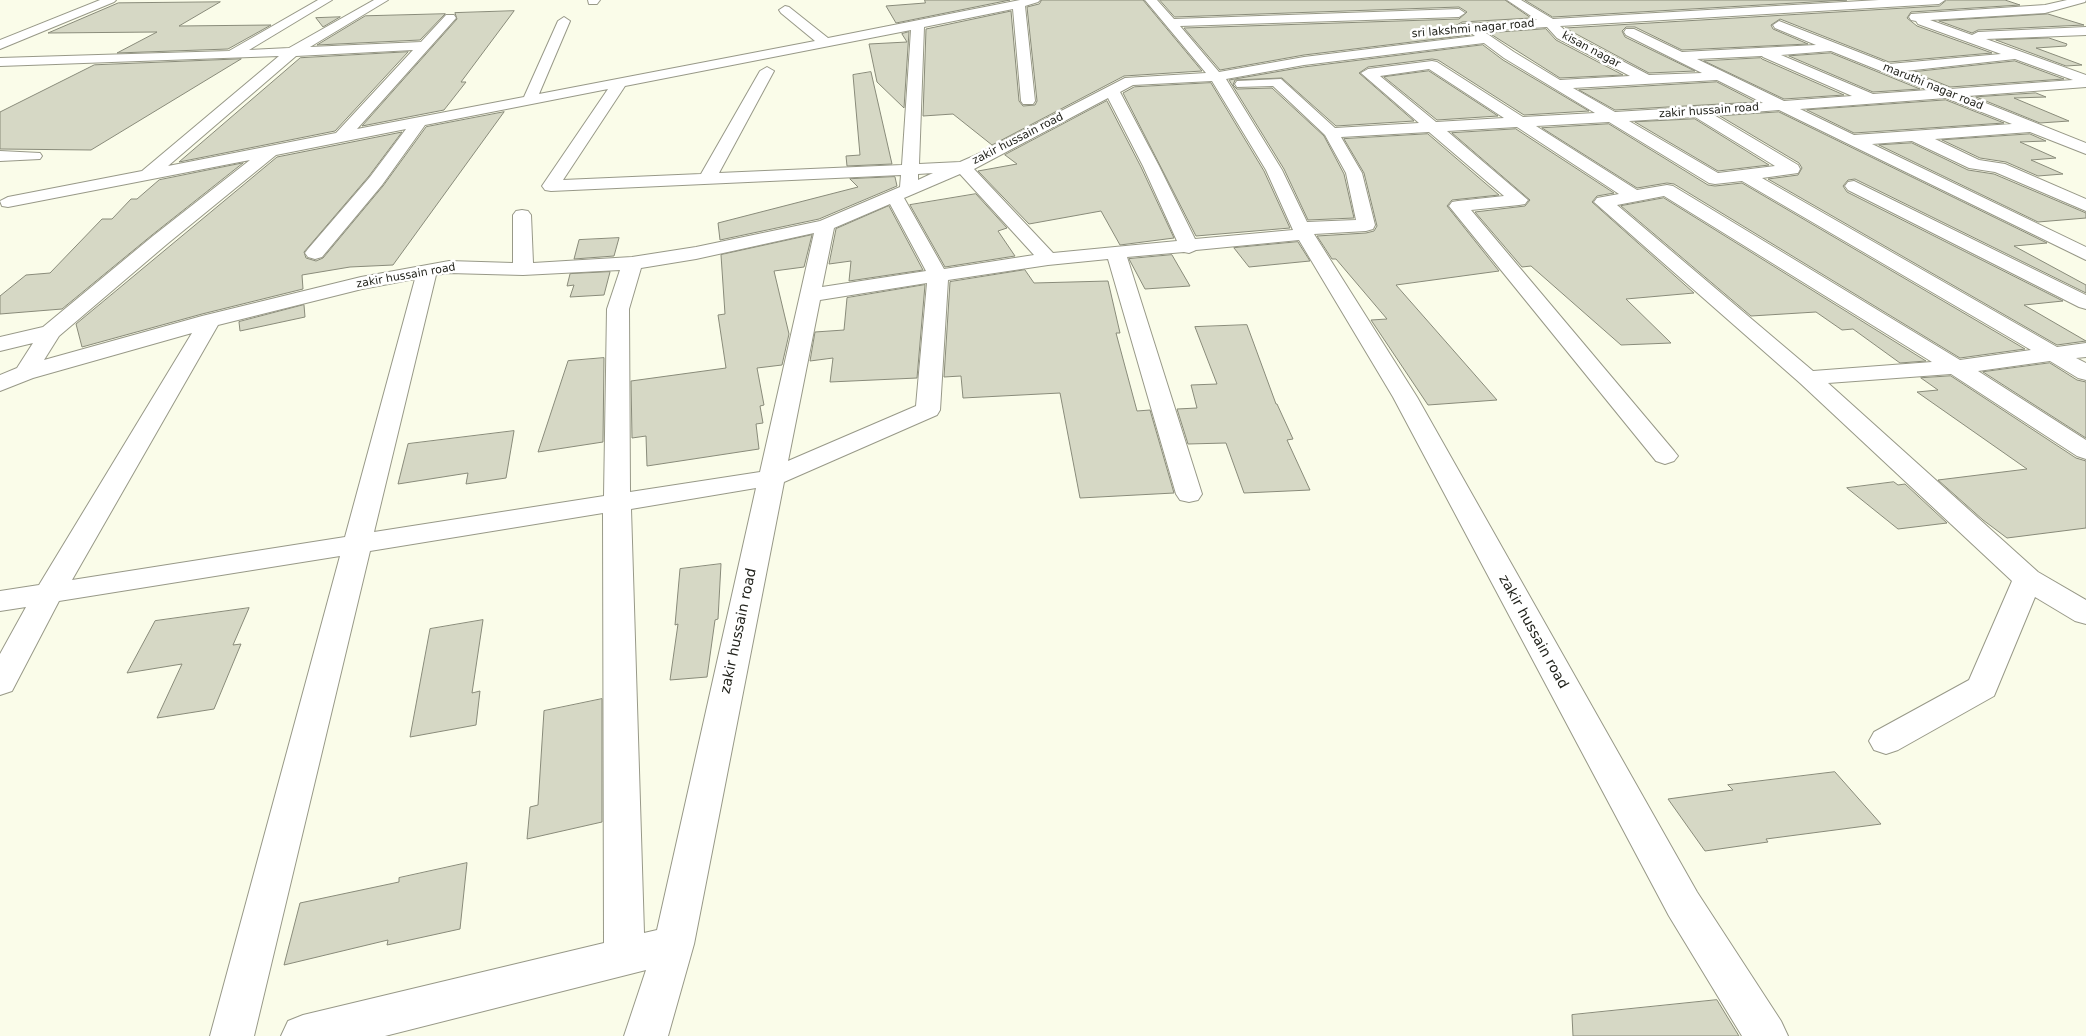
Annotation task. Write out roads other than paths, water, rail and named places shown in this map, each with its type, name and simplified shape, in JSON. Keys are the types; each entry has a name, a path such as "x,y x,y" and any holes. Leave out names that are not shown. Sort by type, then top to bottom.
{"street":[{"path":"0,45 110,0"},
{"path":"231,54 326,0"},
{"path":"148,174 292,52 382,0"},
{"path":"8,202 1034,0"},
{"path":"1440,0 1459,13 1478,31 1559,84 1715,179 1792,170 1698,112"},
{"name":"kisan nagar","path":"1513,0 1549,22 1562,35 1647,79"},
{"path":"1719,0 1744,13"},
{"name":"sri lakshmi nagar road","path":"1450,30 1478,31 1549,22 1744,13 1940,0"},
{"path":"1996,0 2031,11"},
{"path":"2075,0 2031,11 1907,17 2019,56 2086,82"},
{"path":"1892,2 1941,16"},
{"path":"1019,4 1028,101"},
{"path":"1160,6 1302,18 1459,13"},
{"name":"zakir hussain road","path":"1160,6 1213,70 1274,170 1303,231 1405,397 1683,904 1766,1036"},
{"path":"1290,6 1302,18"},
{"path":"1609,9 1623,18"},
{"path":"2044,9 2086,24"},
{"path":"785,10 826,42"},
{"path":"342,136 450,18"},
{"path":"530,99 564,21"},
{"path":"0,601 772,478 928,410 938,276 905,185 918,24"},
{"name":"maruthi nagar road","path":"1808,24 1774,26 2086,149"},
{"path":"1213,70 1304,61 1478,31"},
{"path":"1660,31 1626,32 1721,75 2086,254"},
{"path":"1966,37 2086,31"},
{"path":"2039,33 2077,46"},
{"path":"1562,35 1591,34"},
{"path":"0,62 424,46"},
{"path":"1680,56 1833,48"},
{"path":"1762,51 1872,99"},
{"path":"1886,69 2019,56"},
{"path":"1634,196 1432,65 1368,72 1519,200 1458,206 1665,456"},
{"name":"zakir hussain road","path":"0,384 25,373 210,321 361,283 449,267 523,270 632,263 696,253 825,225 905,185 963,167 982,159 1130,81 1213,70 1276,82 1331,133 1354,173 1366,225 1303,231"},
{"path":"707,179 767,71"},
{"path":"1559,84 1721,75"},
{"path":"621,82 551,186 707,179 905,185"},
{"name":"zakir hussain road","path":"1331,133 1784,107 2086,82"},
{"path":"1112,91 1151,166 1188,247"},
{"path":"314,253 376,180 420,121"},
{"path":"1852,140 2034,128"},
{"path":"1916,136 1974,164 1999,168 2086,206"},
{"path":"25,373 51,332 160,240 273,150"},
{"path":"0,156 34,156"},
{"path":"963,167 1048,259"},
{"path":"1746,176 2086,373"},
{"path":"1854,186 2086,303"},
{"path":"2086,451 1956,367 1667,190 1603,202 1808,378 2028,579 2086,614"},
{"path":"522,215 523,270"},
{"name":"zakir hussain road","path":"646,1036 674,944 825,225"},
{"path":"809,295 1048,259 1188,247 1303,231"},
{"path":"1116,254 1189,494"},
{"path":"624,956 617,502 618,309 632,263"},
{"path":"232,1036 428,271"},
{"path":"0,683 49,593 210,321"},
{"path":"0,344 51,332"},
{"path":"1808,378 1956,367 2051,353 2086,350"},
{"path":"1886,741 1982,688 2028,579"},
{"path":"303,1036 674,944"}]}
